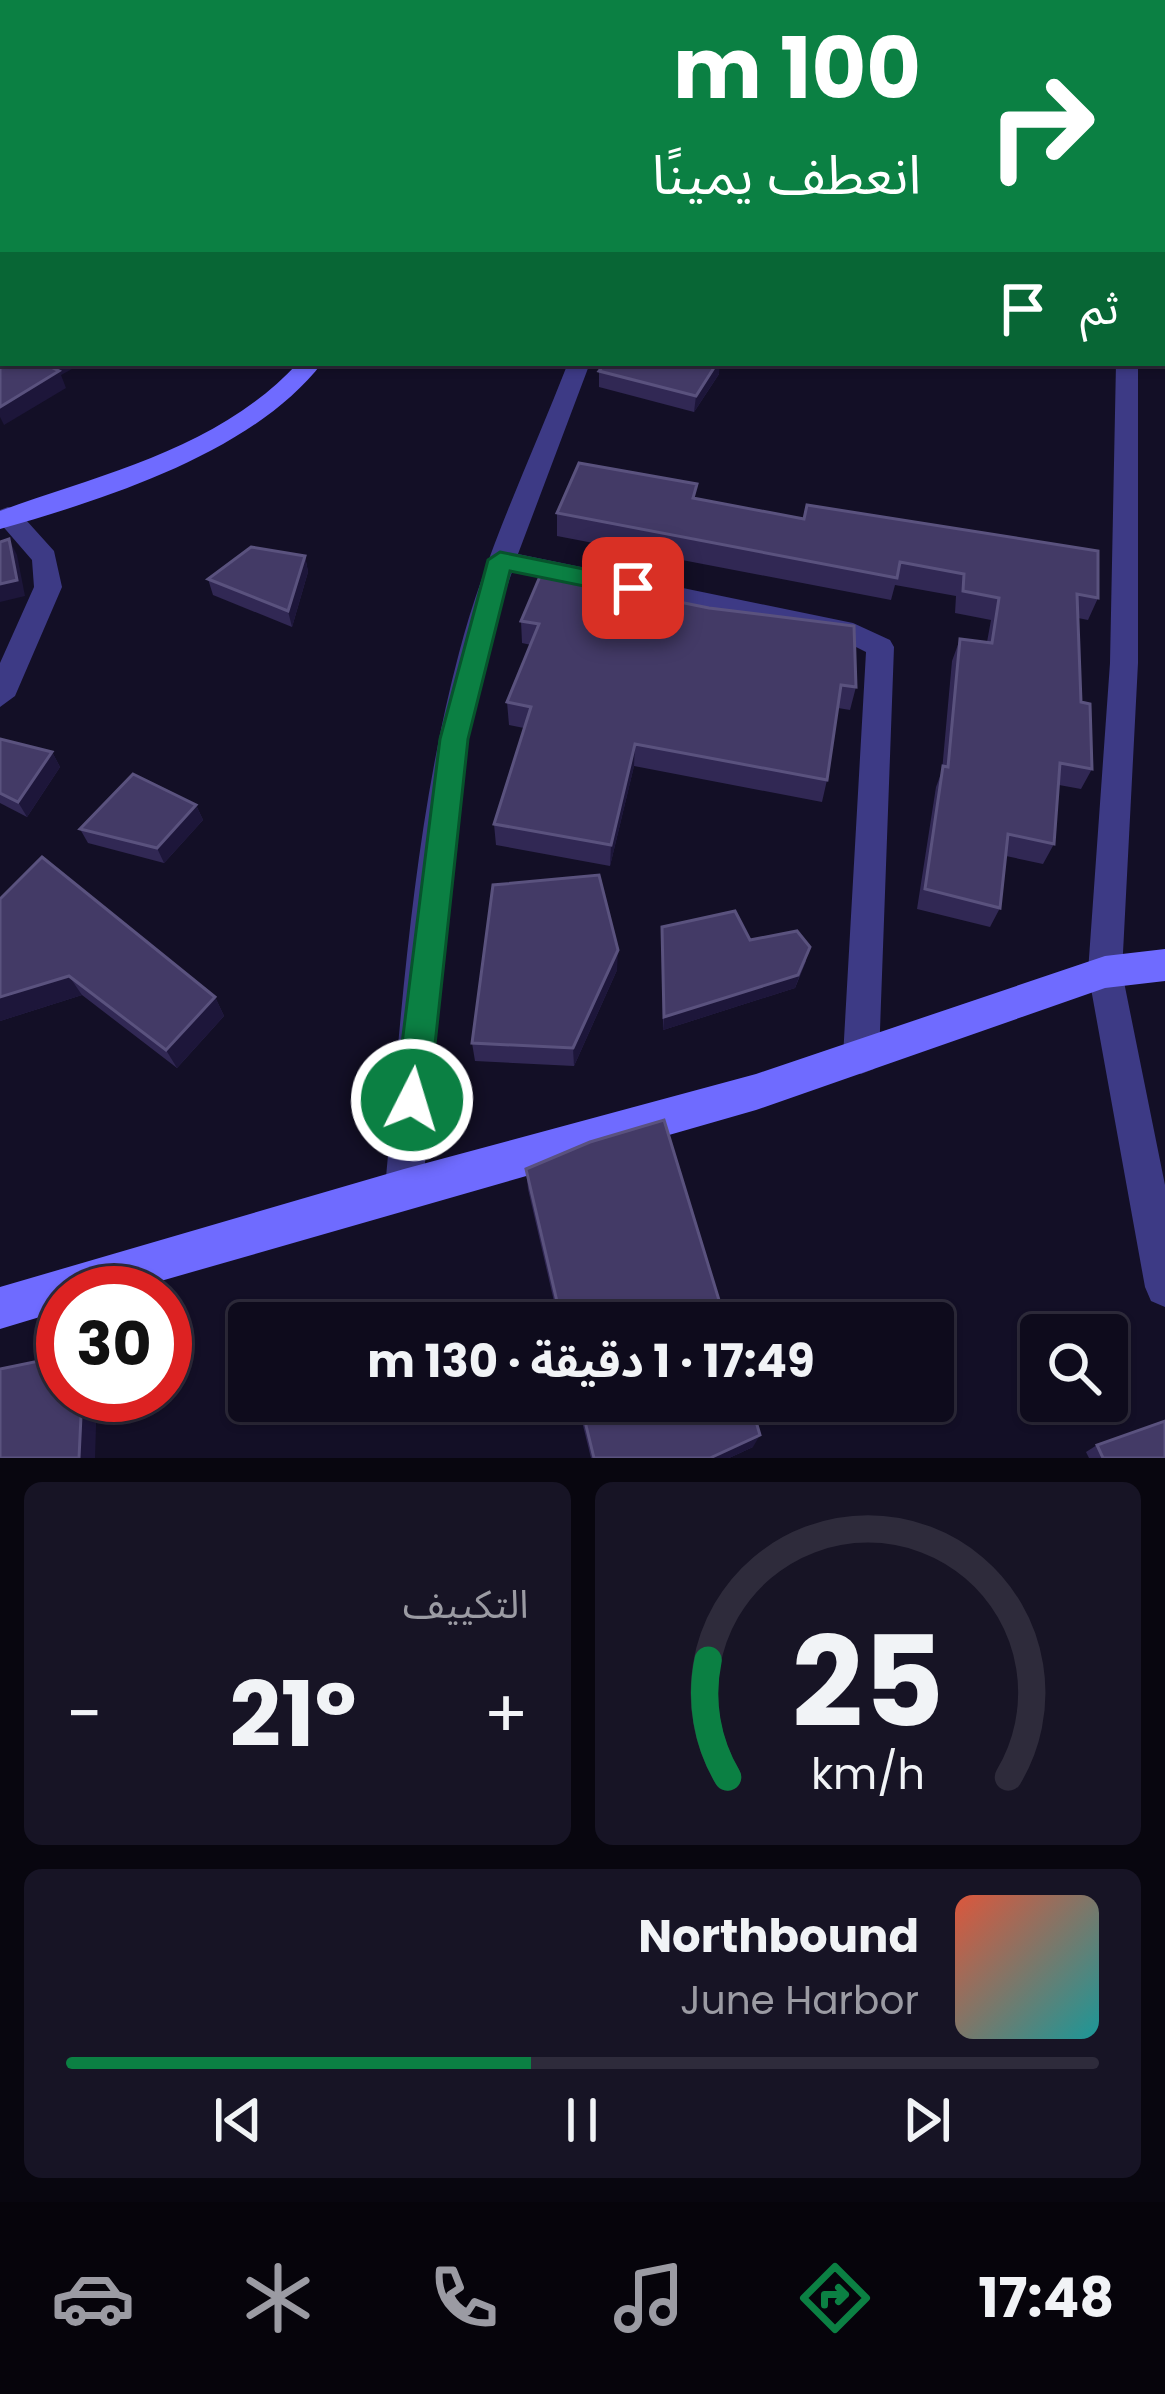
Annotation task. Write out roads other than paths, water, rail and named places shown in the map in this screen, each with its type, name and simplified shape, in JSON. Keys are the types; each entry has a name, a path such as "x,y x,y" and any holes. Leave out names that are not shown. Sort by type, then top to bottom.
{"street":[{"path":"0,696 48,587 45,558 4,518 220,439 284,394 308,366"},
{"path":"404,1188 454,739 500,560 578,366"},
{"path":"1127,366 1124,663 1105,971 1165,1287"},
{"path":"500,560 854,634 880,647 861,1058"},
{"path":"0,1308 404,1188 716,1103 861,1058 1105,971 1165,964"}]}
